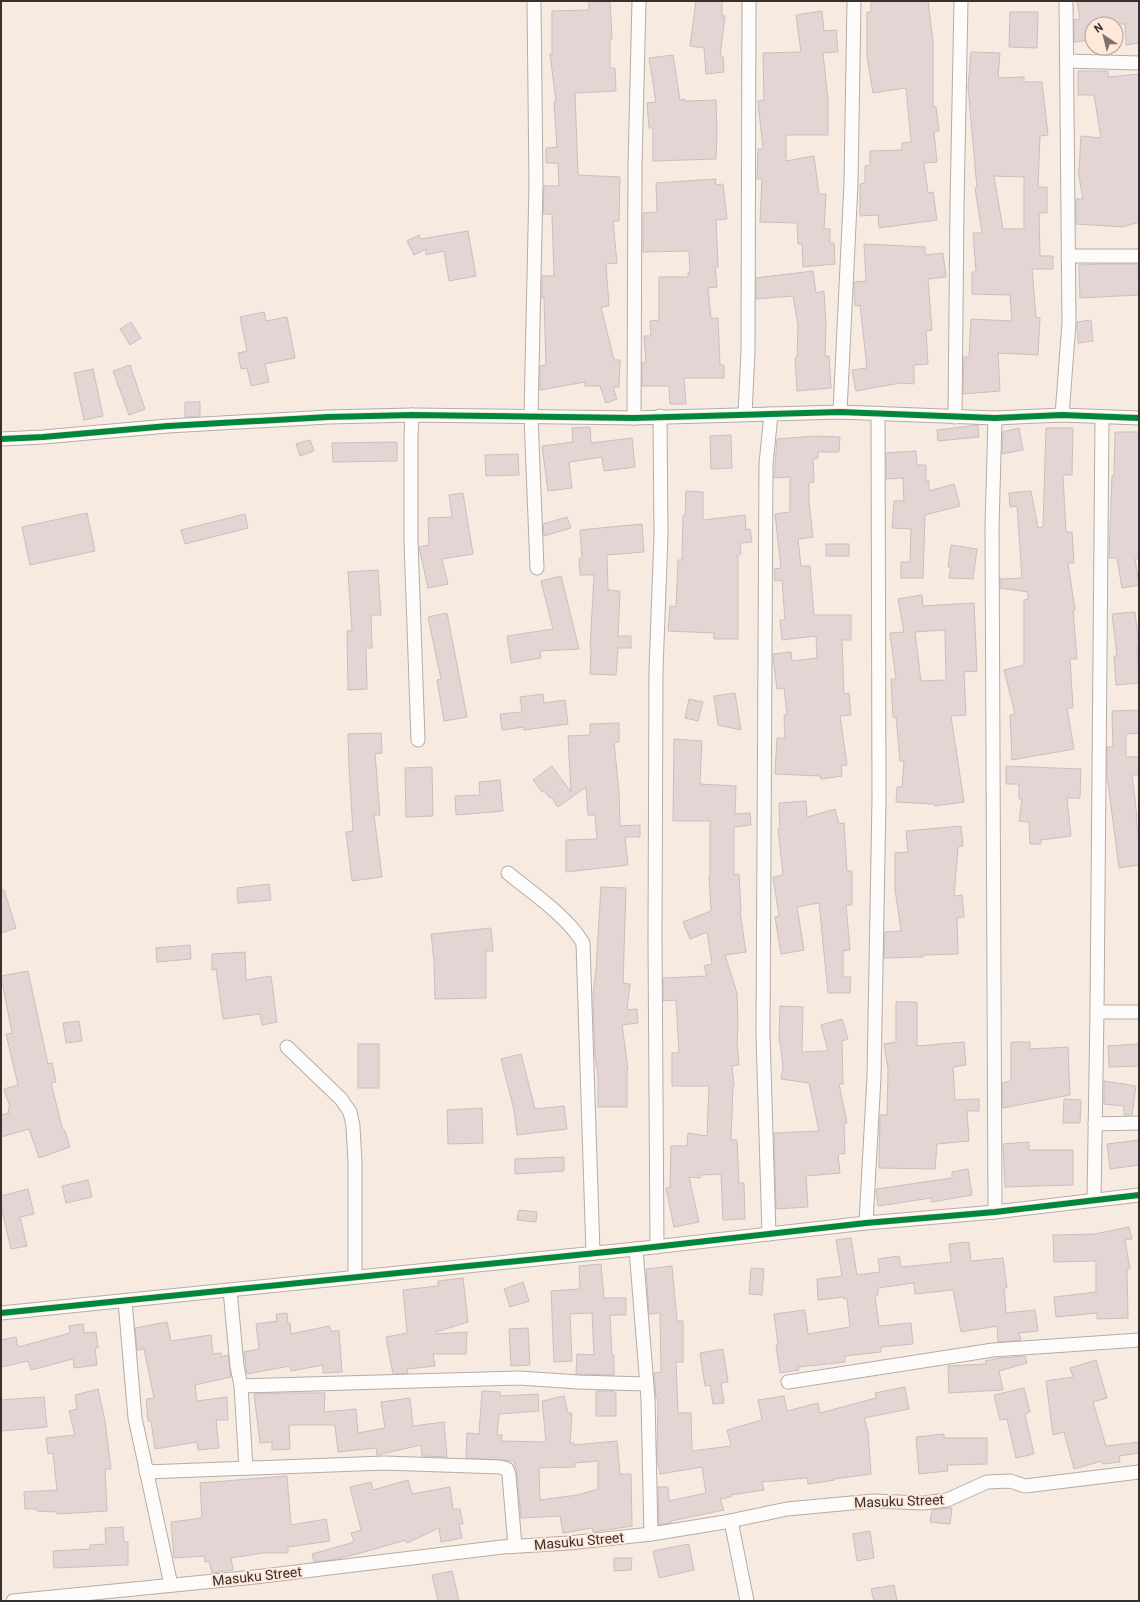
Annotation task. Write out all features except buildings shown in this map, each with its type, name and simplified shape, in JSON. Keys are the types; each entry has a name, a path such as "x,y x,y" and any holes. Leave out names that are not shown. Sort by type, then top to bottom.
{"street":[{"path":"534,1 536,185 531,416 537,568"},
{"path":"634,418 635,165 639,1"},
{"path":"745,414 748,351 749,1"},
{"path":"840,412 851,183 854,1"},
{"path":"955,417 961,1"},
{"path":"1062,416 1069,323 1066,1"},
{"path":"1067,62 1139,63"},
{"path":"1068,256 1139,256"},
{"path":"1,439 168,426 328,417 412,415 634,418 660,416 840,412 995,418 1062,416 1139,418"},
{"path":"769,1234 763,1027 766,464 771,414"},
{"path":"866,1223 875,1053 879,799 878,414"},
{"path":"412,415 410,541 418,740"},
{"path":"657,1247 655,939 656,670 661,534 660,416"},
{"path":"995,418 992,527 995,1212"},
{"path":"1094,1200 1102,418"},
{"path":"508,873 564,920 576,932 583,943 593,1253"},
{"path":"1097,1012 1139,1012"},
{"path":"287,1047 341,1099 350,1112 353,1126 354,1156 355,1277"},
{"path":"1095,1124 1139,1123"},
{"path":"1,1313 657,1247 866,1223 995,1212 1139,1195"},
{"path":"636,1249 646,1384 651,1534"},
{"path":"230,1290 237,1366 241,1386 246,1468"},
{"path":"125,1300 135,1418 171,1585"},
{"path":"788,1382 993,1350 1139,1340"},
{"path":"241,1386 519,1378 646,1384"},
{"path":"146,1472 384,1463 500,1467 507,1469 509,1475 515,1546"},
{"name":"Masuku Street","path":"13,1601 255,1577 515,1546 569,1543 651,1534 731,1521 787,1509 873,1501 924,1503 948,1500 987,1482 1010,1481 1025,1486 1139,1472"},
{"path":"731,1521 747,1601"}],"cycle path":[{"path":"1,439 43,437 168,426 328,417 412,415 634,418 840,412 995,418 1062,415 1139,418"},
{"path":"1,1313 636,1249 866,1223 995,1212 1139,1195"}]}
